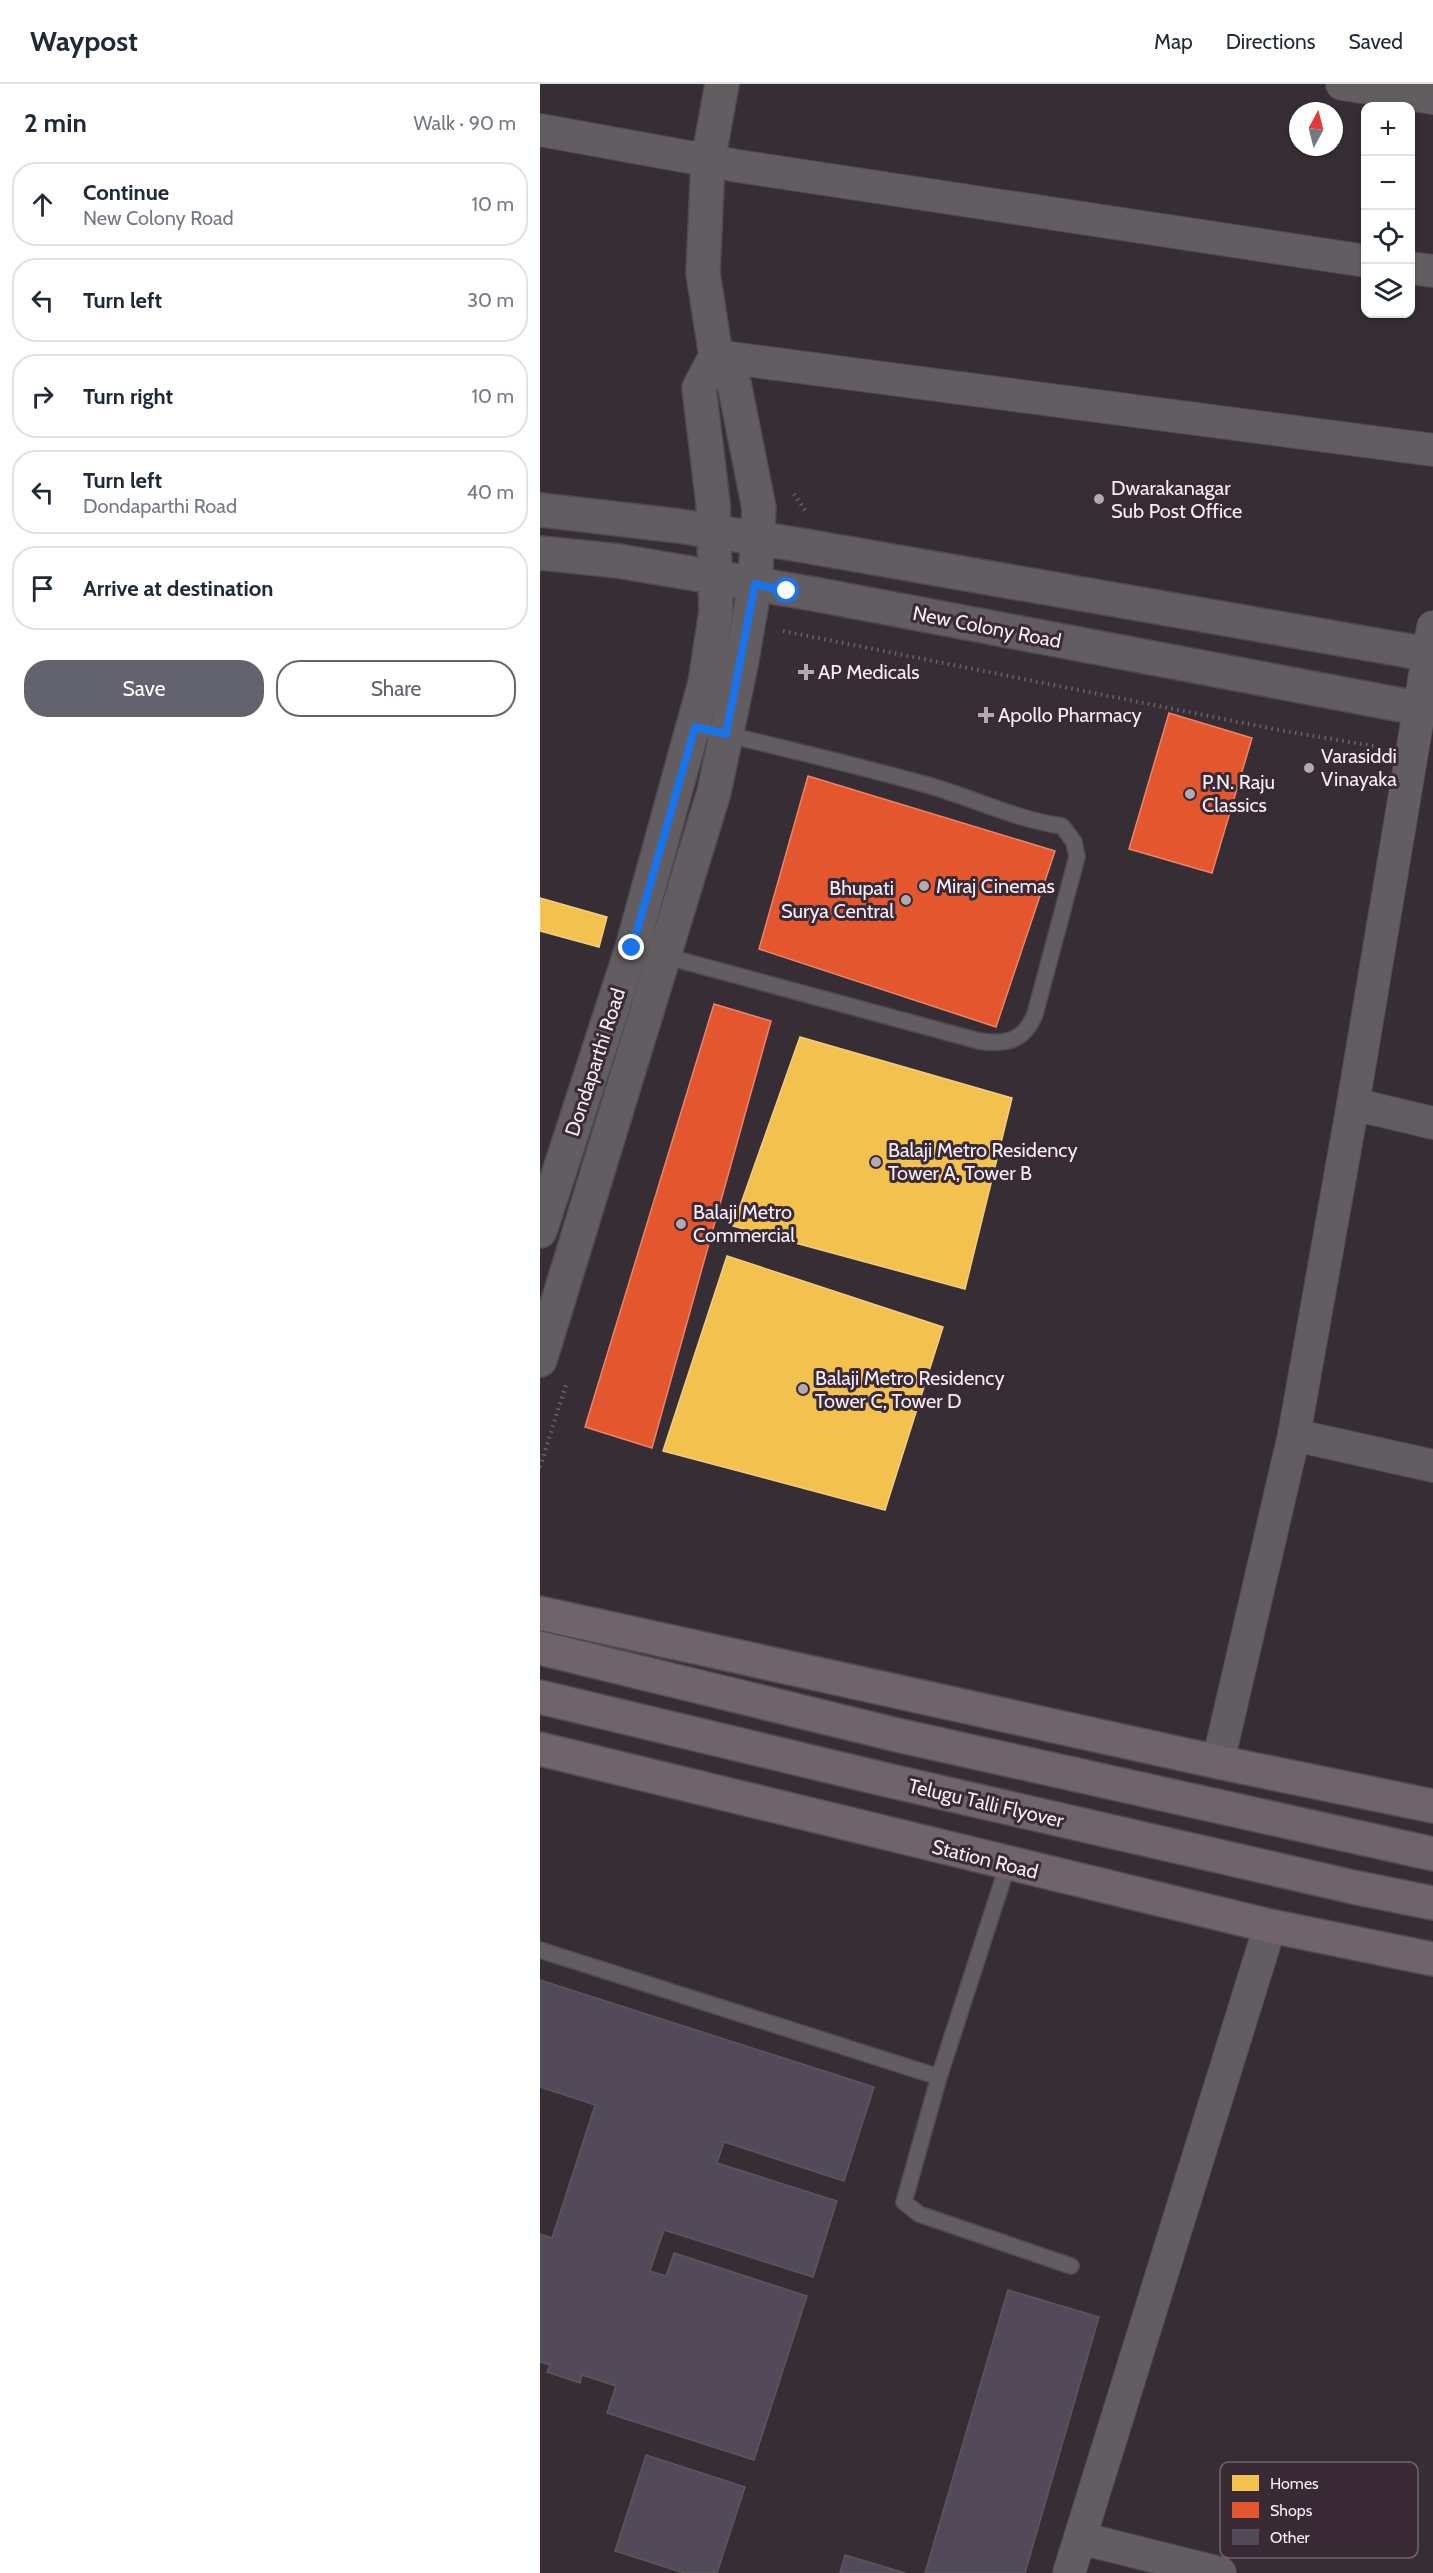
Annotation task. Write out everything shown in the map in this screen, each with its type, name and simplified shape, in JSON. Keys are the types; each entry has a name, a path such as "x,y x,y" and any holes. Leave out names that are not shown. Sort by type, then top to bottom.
{"main road":[{"path":"540,1360 714,792 755,584 759,540 756,488 734,383 716,356 703,273 708,161 722,84"},
{"name":"Dondaparthi Road","path":"543,1212 632,948 695,727 705,683 716,612 713,577 713,504 699,388 716,356"},
{"path":"540,510 679,526 1432,646"},
{"name":"New Colony Road","path":"540,553 618,561 755,584 1426,710"},
{"path":"540,1613 1218,1762 1433,1806"},
{"path":"540,1648 909,1737 1360,1840 1433,1854"},
{"name":"Telugu Talli Flyover","path":"540,1697 1248,1863 1433,1903"},
{"name":"Station Road","path":"540,1749 1270,1926 1433,1959"}],"street":[{"path":"1342,84 1433,98"},
{"path":"540,130 708,161 1361,260"},
{"path":"1415,269 1433,271"},
{"path":"716,356 1433,450"},
{"path":"1218,1762 1294,1435 1353,1104 1411,753 1426,710 1432,646"},
{"path":"1353,1104 1433,1123"},
{"path":"543,1212 583,1221"},
{"path":"1294,1435 1433,1466"},
{"path":"1069,2573 1270,1926"},
{"path":"1080,2538 1220,2573"}],"lane":[{"path":"632,948 979,1041 998,1044 1009,1041 1029,1030 1035,1014 1077,857 1074,842 1062,826 1031,822 1000,808 930,786 695,727"},
{"path":"1008,1864 939,2077 904,2202 920,2214 1071,2266"},
{"path":"540,1950 939,2077"}],"path":[{"path":"793,492 807,513"},
{"path":"777,630 1284,731 1411,753"},
{"path":"540,1467 567,1382"}],"building: Homes":[{"path":"540,898 607,917 599,947 540,931"},
{"name":"Balaji Metro Residency Tower A, Tower B","path":"800,1037 1012,1098 965,1289 733,1226"},
{"name":"Balaji Metro Residency Tower C, Tower D","path":"727,1256 943,1327 885,1510 663,1451"}],"building: Shops":[{"name":"P.N. Raju Classics","path":"1169,713 1252,738 1212,873 1129,849"},
{"name":"Bhupati Surya Central","path":"808,776 1055,851 996,1027 759,949"},
{"name":"Balaji Metro Commercial","path":"714,1004 771,1021 652,1448 585,1427"}],"building: Other":[{"path":"540,1980 874,2087 844,2181 724,2142 717,2163 837,2201 813,2277 664,2230 650,2271 666,2276 674,2253 807,2296 754,2460 607,2413 616,2386 582,2375 580,2383 547,2372 550,2365 540,2362 540,2234 552,2238 595,2105 540,2087"},
{"path":"1008,2290 1099,2317 1025,2573 925,2573"},
{"path":"646,2455 745,2487 717,2573 684,2573 615,2551"},
{"path":"845,2555 905,2573 840,2573"}],"place":[{"name":"Dwarakanagar Sub Post Office","path":"1099,499"},
{"name":"AP Medicals","path":"806,672"},
{"name":"Apollo Pharmacy","path":"986,715"},
{"name":"Varasiddi Vinayaka","path":"1309,768"},
{"name":"P.N. Raju Classics","path":"1190,794"},
{"name":"Miraj Cinemas","path":"924,886"},
{"name":"Bhupati Surya Central","path":"906,900"},
{"name":"Balaji Metro Residency Tower A, Tower B","path":"876,1162"},
{"name":"Balaji Metro Commercial","path":"681,1224"},
{"name":"Balaji Metro Residency Tower C, Tower D","path":"803,1389"}],"route":[{"path":"632,948 695,727 726,734 755,584 787,591"}]}
